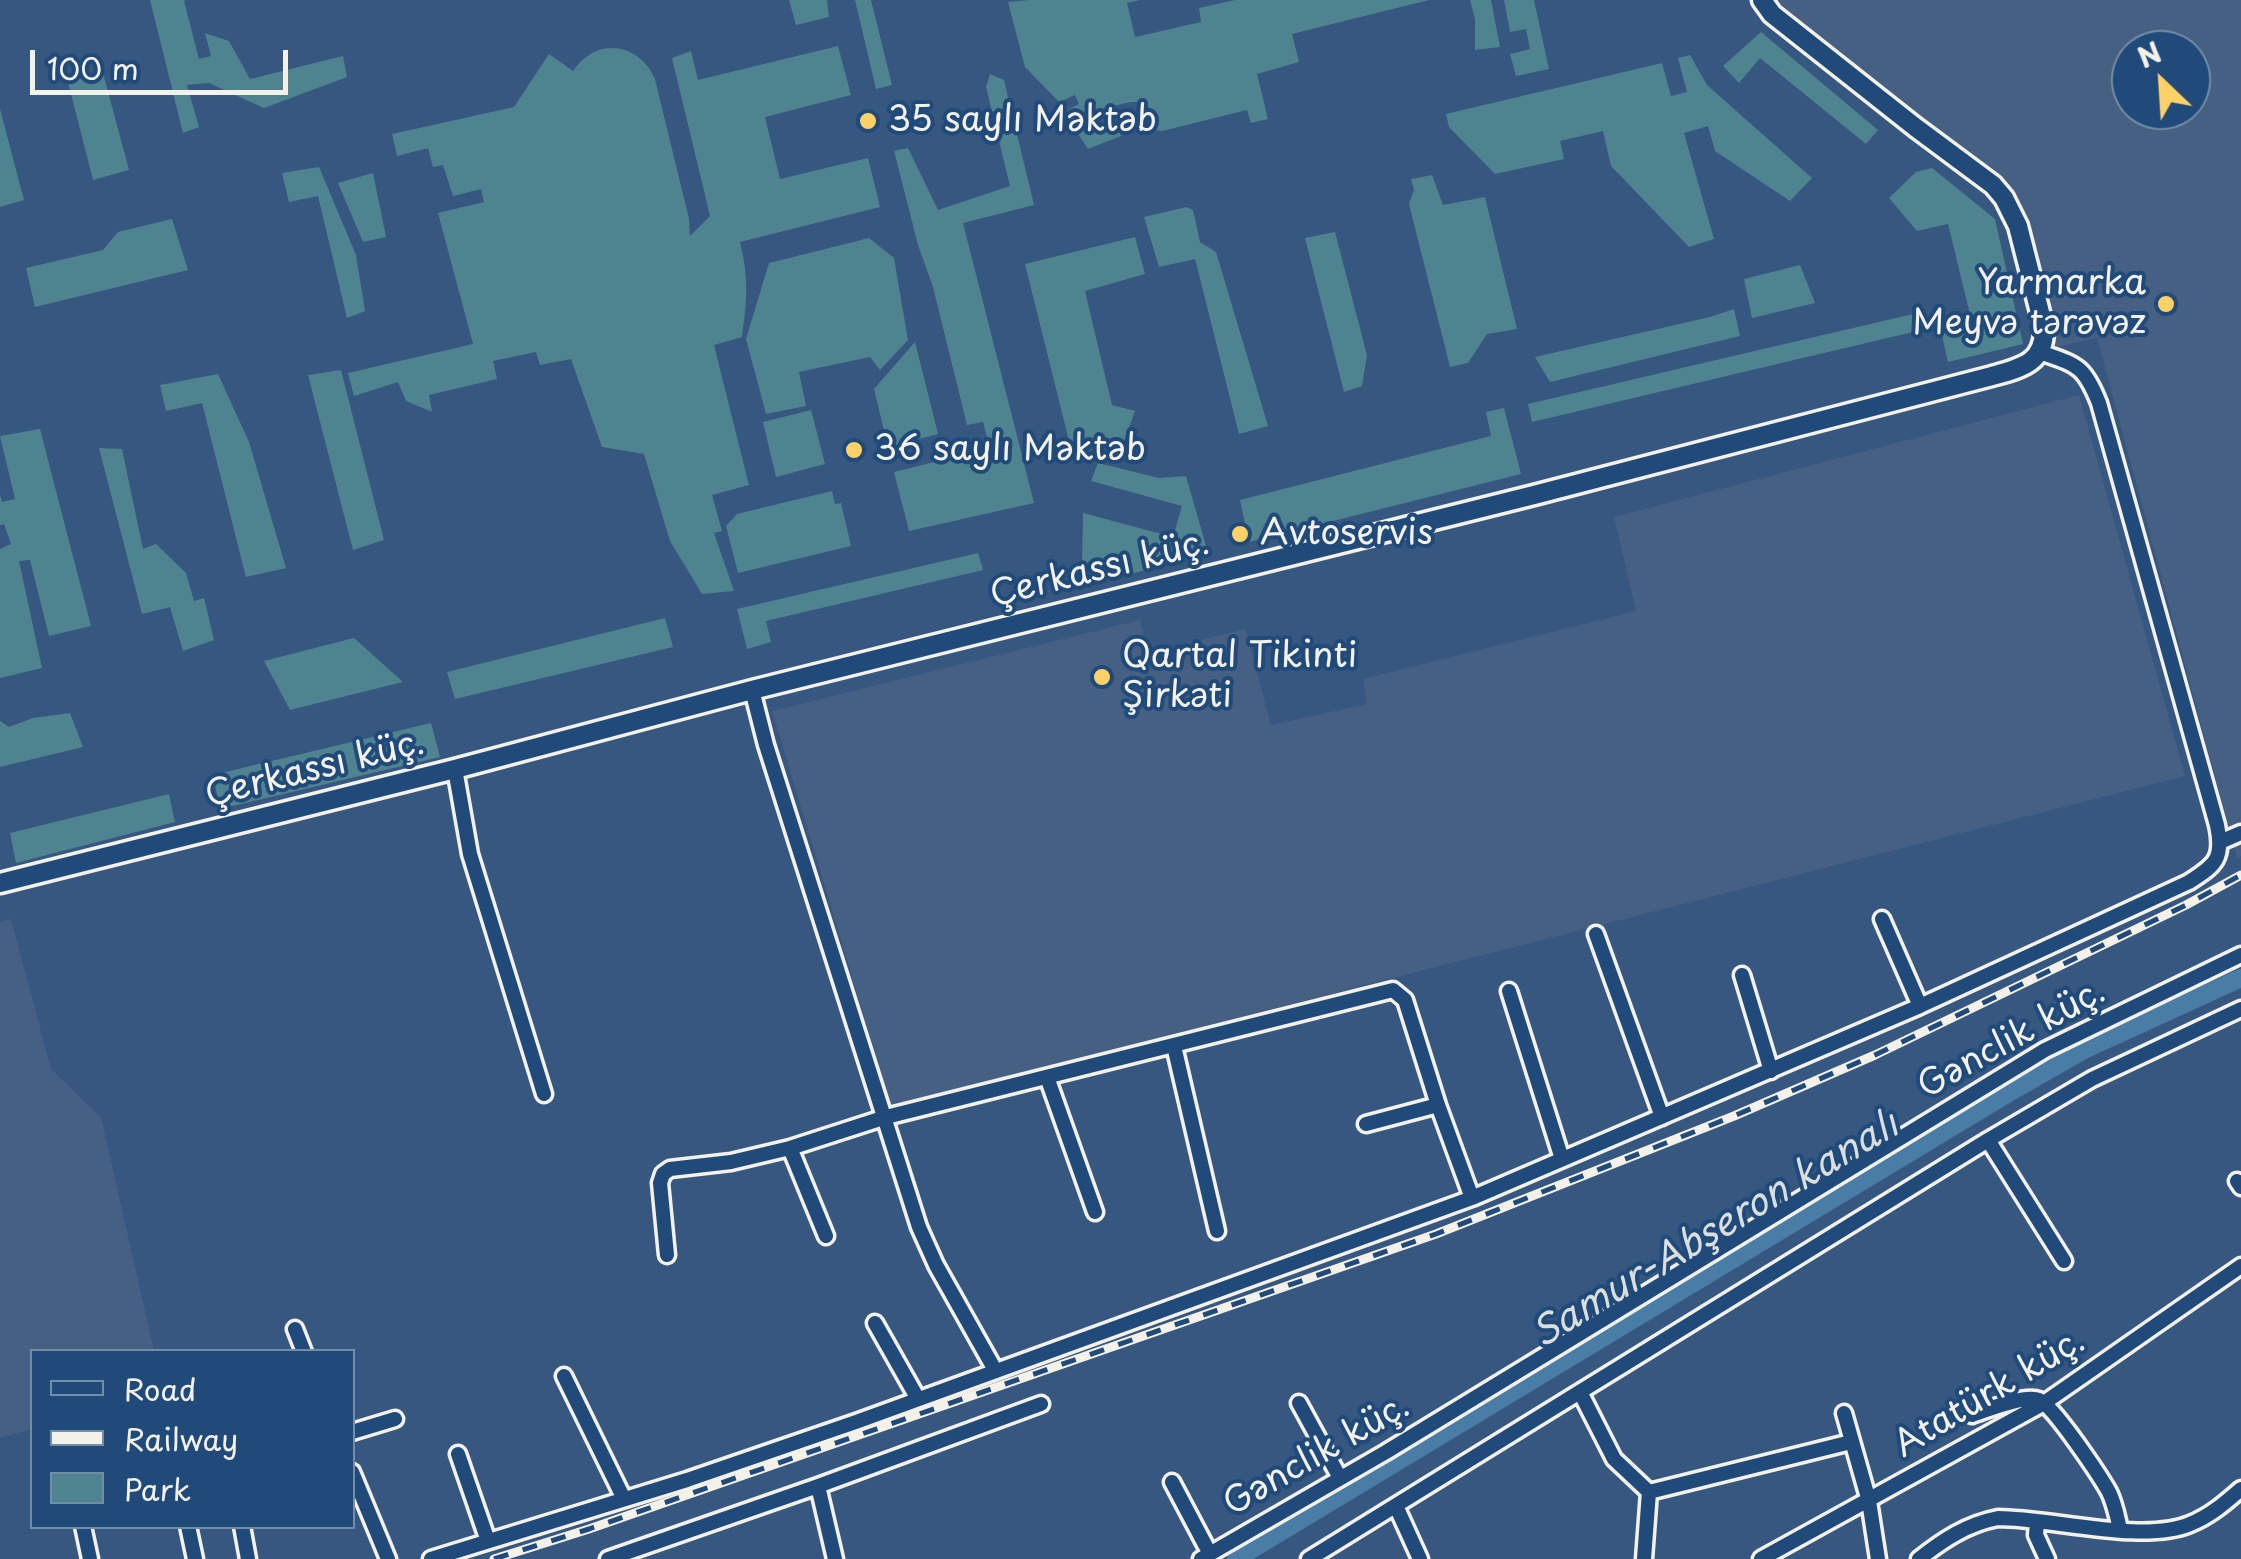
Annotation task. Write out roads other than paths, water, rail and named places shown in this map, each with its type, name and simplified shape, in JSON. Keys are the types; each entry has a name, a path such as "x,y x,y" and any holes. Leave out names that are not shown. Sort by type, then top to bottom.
{"street":[{"path":"431,1559 686,1480 1472,1198 1920,1006 2208,870 2218,858 2220,842 2099,403 2085,373 2076,365 2040,352 2044,328 2018,226 2004,198 1993,185 1772,14 1762,0"},
{"name":"Çerkassı küç.","path":"0,883 752,690 1534,496 2015,370 2040,352"},
{"path":"752,690 766,745 920,1227 936,1265 995,1370"},
{"path":"455,769 470,854 544,1094"},
{"path":"2220,842 2241,832"},
{"path":"1882,919 1920,1006"},
{"path":"1596,934 1662,1116"},
{"name":"Gənclik küç.","path":"1205,1556 2045,1050 2241,956"},
{"path":"1742,975 1771,1071"},
{"path":"667,1255 660,1183 670,1169 731,1162 790,1148 886,1116 1394,990 1405,1000 1472,1198"},
{"path":"1509,991 1562,1159"},
{"name":"Gənclik küç.","path":"1308,1559 1988,1140 2104,1073 2241,1009"},
{"path":"1174,1046 1216,1231"},
{"path":"1046,1078 1095,1212"},
{"path":"1366,1124 1438,1105"},
{"path":"1988,1140 2064,1261"},
{"path":"790,1148 826,1236"},
{"name":"Atatürk küç.","path":"1762,1559 2044,1403 2241,1266"},
{"path":"875,1323 918,1399"},
{"path":"295,1329 303,1349"},
{"path":"564,1376 624,1499"},
{"path":"1580,1392 1614,1459 1649,1492"},
{"path":"1972,1415 2028,1398 2044,1403 2103,1482 2114,1502 2120,1529"},
{"path":"1299,1403 1340,1478"},
{"path":"608,1559 1041,1404"},
{"path":"1844,1412 1869,1501 1878,1559"},
{"path":"355,1431 395,1419"},
{"path":"1649,1492 1851,1442"},
{"path":"458,1454 488,1541"},
{"path":"355,1479 388,1559"},
{"path":"1172,1482 1205,1556"},
{"path":"818,1486 834,1559"},
{"path":"1918,1559 1948,1537 1981,1521 1998,1518 2172,1530 2206,1517 2241,1489"},
{"path":"1644,1559 1649,1492"},
{"path":"1396,1506 1420,1559"},
{"path":"2037,1522 2036,1535 2047,1559"},
{"path":"84,1529 90,1559"},
{"path":"189,1529 195,1559"},
{"path":"243,1529 248,1559"},
{"path":"660,1542 663,1559"}],"waterway":[{"name":"Samur-Abşeron kanalı","path":"1236,1559 2007,1094 2086,1049 2241,978"}],"railway":[{"path":"494,1559 1436,1234 1734,1116 1875,1055 2241,875"}],"place":[{"name":"35 saylı Məktəb","path":"868,121"},
{"name":"Yarmarka Meyvә tәrәvәz","path":"2166,304"},
{"name":"36 saylı Məktəb","path":"854,450"},
{"name":"Avtoservis","path":"1240,534"},
{"name":"Qartal Tikinti Şirkәti","path":"1102,677"}]}
